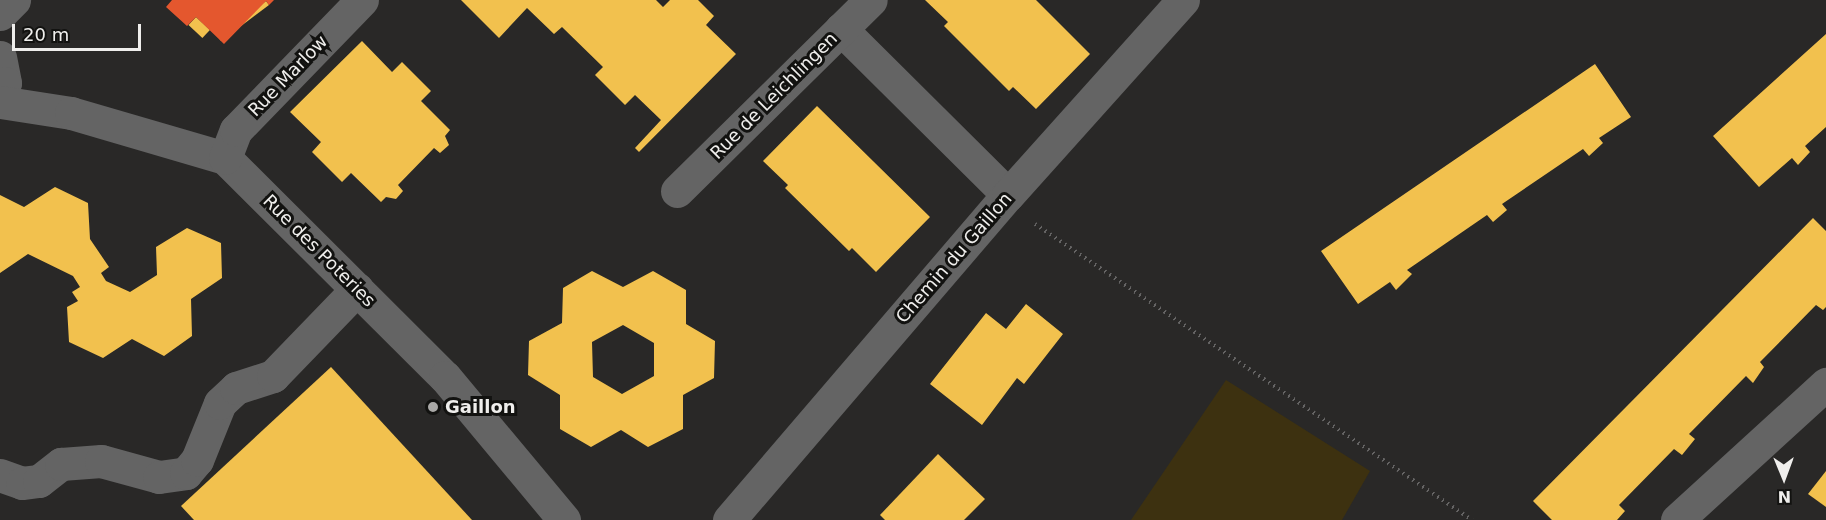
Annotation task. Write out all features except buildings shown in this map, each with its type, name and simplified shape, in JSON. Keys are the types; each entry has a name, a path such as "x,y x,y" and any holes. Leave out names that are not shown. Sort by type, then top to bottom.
{"street":[{"path":"0,14 14,0"},
{"name":"Rue Marlow","path":"225,158 236,130 362,0"},
{"name":"Rue de Leichlingen","path":"677,191 871,0"},
{"name":"Chemin du Gaillon","path":"729,520 1008,195 1183,0"},
{"path":"841,29 1008,195"},
{"path":"0,57 5,83 0,101"},
{"name":"Rue des Poteries","path":"0,101 71,113 225,158 445,377 564,520"},
{"path":"0,475 22,483 39,481 61,464 101,461 159,477 186,472 197,460 220,403 236,388 273,376 357,289"},
{"path":"1677,520 1826,384"}],"path":[{"path":"1032,221 1472,520"}],"shaded area":[{"path":"1226,380 1370,471 1342,520 1131,520"}],"place":[{"name":"Gaillon","path":"433,407"}]}
